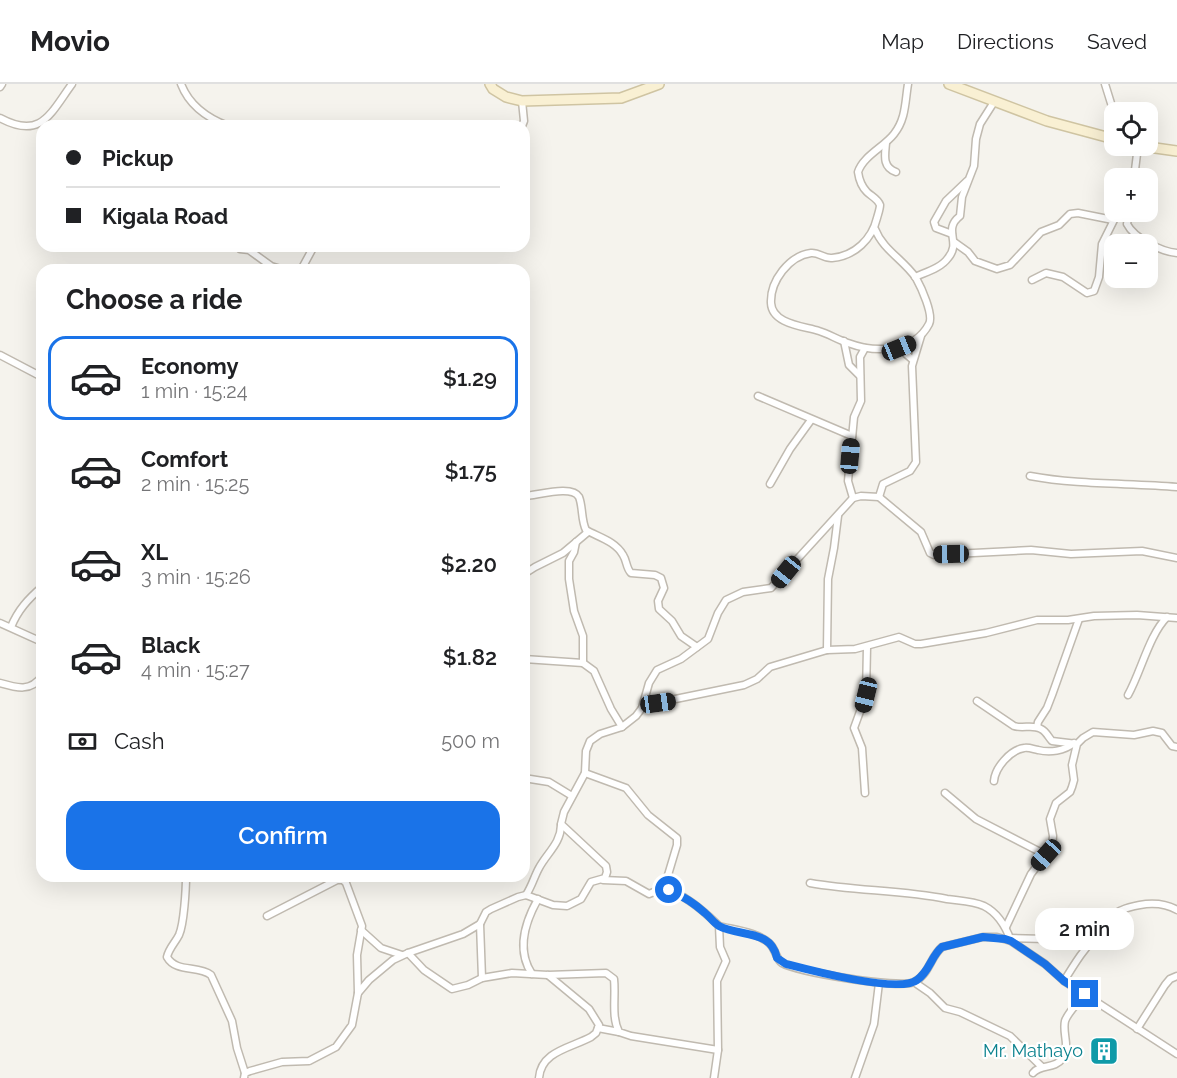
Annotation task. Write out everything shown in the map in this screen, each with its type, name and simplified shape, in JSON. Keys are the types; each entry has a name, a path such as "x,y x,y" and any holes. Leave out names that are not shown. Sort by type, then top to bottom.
{"street":[{"path":"43,120 72,84"},
{"path":"182,84 186,96 199,110 217,120"},
{"path":"490,84 493,89 506,97 522,101 621,98 659,84"},
{"path":"908,84 903,116 897,130 886,143 863,162 858,172 865,190 880,205 875,229 869,238 849,252 830,258 810,253 793,261 779,276 772,292 772,307 783,320 866,348 899,348 922,336"},
{"path":"949,84 1047,122 1104,136"},
{"path":"1104,84 1110,102"},
{"path":"522,101 524,120"},
{"path":"915,278 946,261 951,253 952,223 960,216 963,197 974,166 980,124 994,102"},
{"path":"0,118 24,127 36,125"},
{"path":"886,143 885,163 888,168 896,172"},
{"path":"1158,148 1177,151"},
{"path":"968,181 946,201 934,222 936,228 953,238 975,261 997,270 1011,265 1041,232 1059,225 1070,214 1078,213 1104,218"},
{"path":"1032,280 1046,273 1063,277 1087,293 1094,291 1099,277 1102,244 1112,222"},
{"path":"1127,222 1132,231 1159,250 1177,254"},
{"path":"875,229 892,253 915,278 931,314 931,322 922,336 913,360 916,462 910,471 883,483 879,497"},
{"path":"252,252 268,264"},
{"path":"844,342 849,365 860,376"},
{"path":"853,498 848,482 854,417 861,401 860,357 866,348"},
{"path":"899,348 913,360"},
{"path":"0,355 36,374"},
{"path":"758,396 852,436"},
{"path":"770,484 790,448 811,420"},
{"path":"1030,476 1083,483 1131,483 1177,487"},
{"path":"530,496 559,490 572,491 579,497 584,527 588,532 617,548 623,554 631,573 655,575 661,578 664,588 658,601 659,609 672,621 681,636 697,647"},
{"path":"642,708 649,683 657,670 681,660 708,639 718,613 726,600 743,592 771,588 815,537 824,531 853,498 879,497 921,532 928,550 934,555 1031,550 1071,554 1142,551 1177,558"},
{"path":"826,650 828,579 838,516"},
{"path":"530,570 556,558 588,532"},
{"path":"576,542 569,561 568,579 574,610 584,636 583,663"},
{"path":"11,627 27,601 36,593"},
{"path":"526,895 539,867 561,834 562,817 585,773 586,751 590,741 600,734 622,727 642,708 651,704 744,686 757,679 770,667 826,650 867,647 898,637 921,644 986,633 1037,620 1137,615 1177,618"},
{"path":"1128,695 1157,628 1167,617"},
{"path":"1037,727 1047,708 1079,619"},
{"path":"0,623 36,639"},
{"path":"865,793 863,756 854,728 866,695 867,647"},
{"path":"530,659 583,663 594,671 622,727"},
{"path":"0,683 18,688 28,688 36,684"},
{"path":"977,701 1014,726 1037,727 1043,730 1052,741 1075,743"},
{"path":"994,781 999,765 1019,749 1048,751 1068,748 1093,732 1134,735 1153,731 1162,733 1172,746 1177,747"},
{"path":"1006,927 1030,874 1050,851 1054,842 1050,819 1056,803 1070,792 1072,787 1075,743"},
{"path":"585,773 626,788 648,815 676,838 677,845 665,879 666,887"},
{"path":"530,779 549,782 572,796"},
{"path":"945,793 976,819 1046,855"},
{"path":"561,825 606,866 606,876 602,880"},
{"path":"482,978 480,924 486,912 491,909 526,895 561,906 571,905 584,896 589,884 594,881 626,881 649,894 666,887"},
{"path":"186,882 180,933 167,957 176,966 207,972 211,975 232,1021 244,1076 282,1062 309,1060 336,1047 352,1026 358,993 357,955 362,930 360,918 344,882"},
{"path":"267,916 334,882"},
{"path":"810,883 894,891 966,901 983,906 1006,927 1011,940 1045,964 1064,981 1177,1054"},
{"path":"666,887 696,905 719,926 761,937 772,946 777,958 786,964 879,983 914,982 930,967 938,950 942,947 983,937 1011,940 1046,939"},
{"path":"532,974 525,959 524,940 529,916 538,899"},
{"path":"1064,981 1084,948 1116,912 1154,903 1168,905 1177,910"},
{"path":"358,993 379,971 405,954 463,934 480,924"},
{"path":"714,1078 718,1050 717,981 726,961 720,947 719,926"},
{"path":"362,930 381,948 405,954 452,989 468,986 482,978 512,973 548,975 603,972 609,974 614,979 615,1024 619,1032"},
{"path":"539,1078 539,1073 547,1058 591,1037 598,1028 589,1009 548,975"},
{"path":"1137,1029 1165,985 1177,976"},
{"path":"914,982 930,993 945,1008 960,1012 1010,1036 1042,1067"},
{"path":"855,1078 874,1024 879,983"},
{"path":"1033,1073 1042,1067 1060,1062 1063,1058 1066,1047 1065,1021 1085,994"},
{"path":"598,1028 631,1036 718,1050"}],"place":[{"name":"Mr. Mathayo","path":"1104,1051"}],"route":[{"path":"669,890 682,895 696,905 719,926 765,939 772,946 777,958 786,964 866,981 910,984 930,967 939,948 991,936 1011,941 1085,994"}]}
